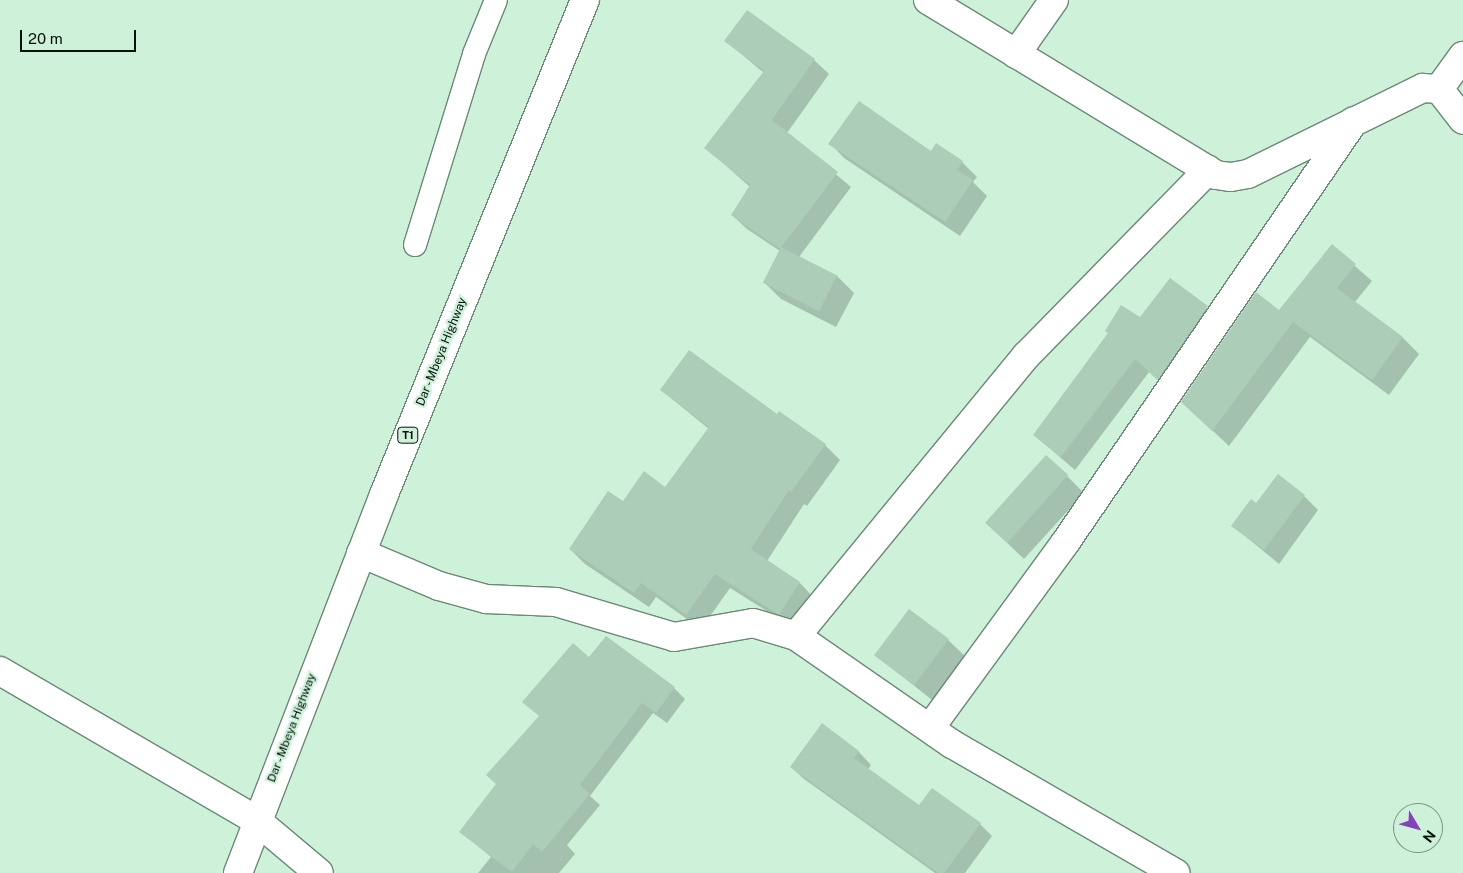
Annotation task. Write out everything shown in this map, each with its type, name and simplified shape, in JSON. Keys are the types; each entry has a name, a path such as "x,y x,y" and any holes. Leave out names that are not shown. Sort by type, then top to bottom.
{"main road":[{"name":"Dar - Mbeya Highway","path":"238,873 256,820 361,553 586,0"},
{"path":"928,0 1208,170 1232,177 1248,174 1423,88 1439,89 1463,120"},
{"path":"1016,54 1054,0"},
{"path":"1439,89 1463,56"},
{"path":"930,728 1065,543 1354,122"},
{"path":"796,636 1027,356 1208,170"},
{"path":"361,553 439,586 486,599 556,602 674,637 753,623 796,636 930,728 1175,873"},
{"path":"0,671 256,820 319,873"}],"lane":[{"path":"415,245 474,54 496,0"}],"building":[{"path":"747,10 815,59 772,120 838,172 780,249 731,215 750,185 704,148 764,71 724,41"},
{"path":"859,101 931,151 936,143 963,161 957,170 973,180 945,222 828,144"},
{"path":"1332,244 1356,264 1337,288 1403,337 1372,380 1293,322 1212,431 1181,402 1256,292 1279,310"},
{"path":"781,247 837,276 819,311 763,283"},
{"path":"1170,278 1208,306 1158,380 1135,359 1061,457 1033,435 1108,333 1105,331 1121,305 1140,317"},
{"path":"689,350 777,414 779,411 826,444 791,492 789,490 751,549 800,582 779,615 715,574 686,615 641,583 634,593 569,549 608,491 623,501 644,471 665,487 709,427 660,390"},
{"path":"1046,455 1068,475 1007,543 985,523"},
{"path":"1278,474 1305,495 1264,550 1231,526 1251,499 1256,503"},
{"path":"909,609 949,639 914,685 874,655"},
{"path":"606,636 675,687 656,713 642,703 580,785 590,794 542,852 533,844 512,872 459,832 496,784 486,775 539,716 522,702 573,643 589,657"},
{"path":"822,723 859,751 854,758 919,805 932,788 981,823 944,873 938,873 790,767"}]}
